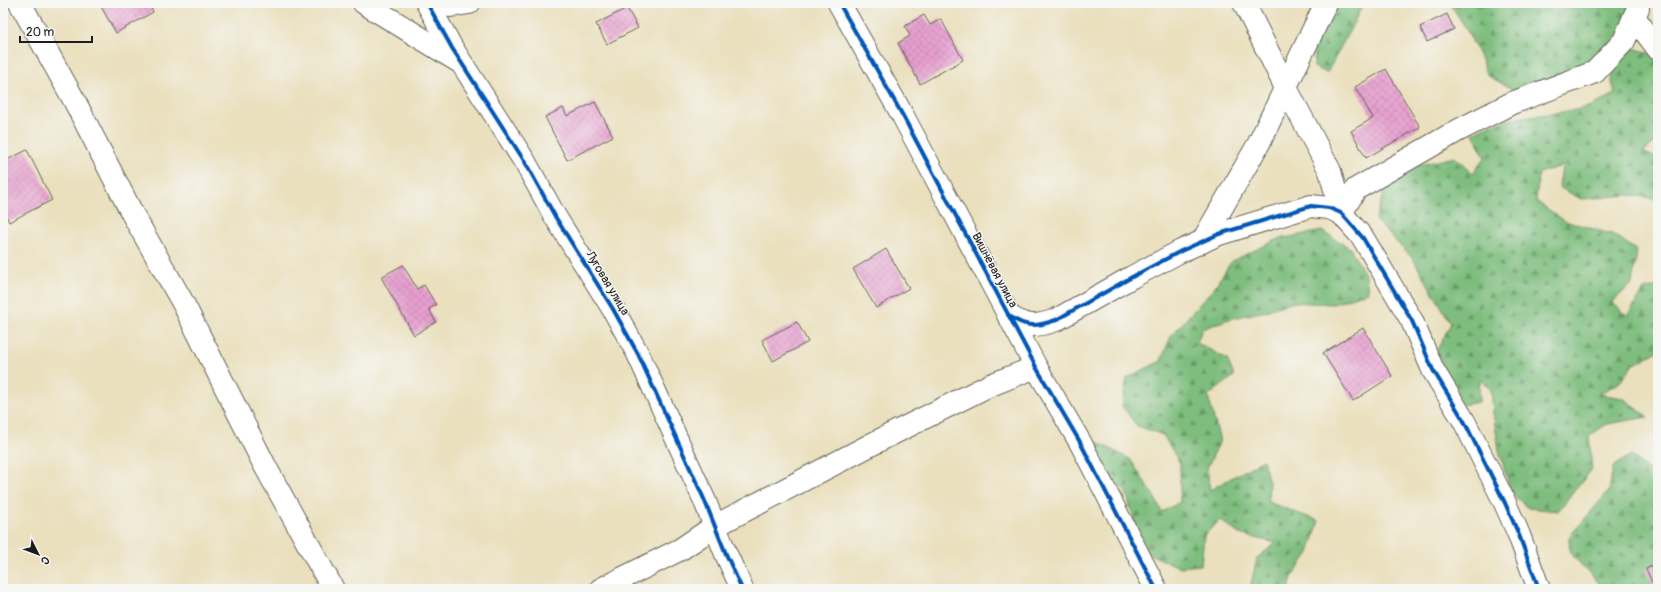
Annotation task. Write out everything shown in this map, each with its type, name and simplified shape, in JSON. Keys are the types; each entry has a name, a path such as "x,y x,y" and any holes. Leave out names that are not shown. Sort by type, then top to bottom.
{"street":[{"path":"364,3 461,63"},
{"name":"Луговая улица","path":"427,3 461,63 525,162 556,218 613,309 638,354 701,492 742,589"},
{"path":"443,3 450,6 469,3"},
{"name":"Вишнёвая улица","path":"839,3 904,116 1036,367 1080,442 1156,589"},
{"path":"1244,3 1285,86 1330,171 1341,214"},
{"path":"1202,242 1259,142 1326,3"},
{"path":"20,5 74,100 134,215 183,303 265,466 333,589"},
{"path":"1341,214 1356,189 1451,135 1512,104 1595,72 1624,41 1636,10"},
{"path":"1636,10 1658,49"},
{"path":"1008,315 1016,320 1040,326 1056,320 1181,251 1219,234 1311,206 1329,208 1341,214 1363,238 1412,321 1433,370 1464,421 1505,503 1519,535 1539,589"},
{"path":"601,589 681,549 715,526 880,440 988,386 1036,367"}],"green space":[{"path":"1337,3 1364,3 1327,73 1314,67 1315,43"},
{"path":"1449,3 1626,3 1631,13 1618,36 1589,65 1522,94 1488,76 1466,29"},
{"path":"1634,48 1657,56 1658,59 1658,140 1643,152 1658,159 1658,199 1630,195 1581,199 1559,187 1562,166 1539,173 1536,201 1565,221 1615,235 1637,251 1632,284 1612,302 1627,316 1644,290 1658,286 1658,351 1633,365 1620,382 1599,394 1623,398 1648,417 1607,424 1589,436 1592,469 1558,511 1528,508 1511,493 1499,450 1491,390 1480,379 1479,402 1462,405 1445,373 1437,350 1451,323 1413,259 1375,220 1386,185 1419,165 1455,157 1473,173 1485,158 1473,133 1500,122 1528,116 1570,111 1588,107 1615,94 1609,69"},
{"path":"1322,231 1350,248 1366,276 1368,292 1333,304 1290,302 1266,311 1229,319 1202,329 1197,343 1227,359 1234,376 1208,396 1220,441 1207,468 1210,490 1263,460 1269,482 1268,502 1319,521 1309,553 1292,577 1289,589 1250,589 1257,558 1276,543 1239,534 1220,520 1204,535 1201,565 1179,567 1147,553 1136,527 1126,492 1090,458 1095,441 1130,459 1155,498 1162,512 1180,502 1180,463 1163,435 1137,426 1122,406 1127,378 1161,361 1171,336 1213,289 1232,261 1278,239"},
{"path":"1631,455 1649,471 1658,476 1658,589 1602,589 1602,586 1570,553 1569,537 1609,491 1613,467"}],"building":[{"path":"99,3 148,3 153,12 116,33"},
{"path":"627,8 638,28 607,44 596,24"},
{"path":"1447,14 1454,29 1427,42 1420,27"},
{"path":"924,15 930,25 941,19 963,60 920,84 898,43 910,36 905,26"},
{"path":"1386,69 1420,127 1366,158 1351,131 1373,118 1355,87"},
{"path":"595,102 613,136 567,160 545,117 563,108 567,116"},
{"path":"27,150 52,200 9,222 3,209 3,162"},
{"path":"886,249 909,288 876,308 853,269"},
{"path":"403,265 417,289 424,285 436,305 429,309 436,322 414,335 381,277"},
{"path":"797,322 808,342 773,361 762,340"},
{"path":"1363,328 1392,376 1353,401 1323,353"},
{"path":"1658,563 1658,589 1655,589 1646,569"}],"cycle path":[{"path":"427,3 452,48 525,162 556,218 613,309 638,354 704,499 742,589"},
{"path":"839,3 903,116 1036,367 1080,442 1156,589"},
{"path":"1008,315 1026,324 1043,324 1056,320 1181,251 1219,234 1311,206 1329,208 1341,213 1363,238 1412,321 1433,370 1464,421 1505,503 1519,535 1539,589"}]}
